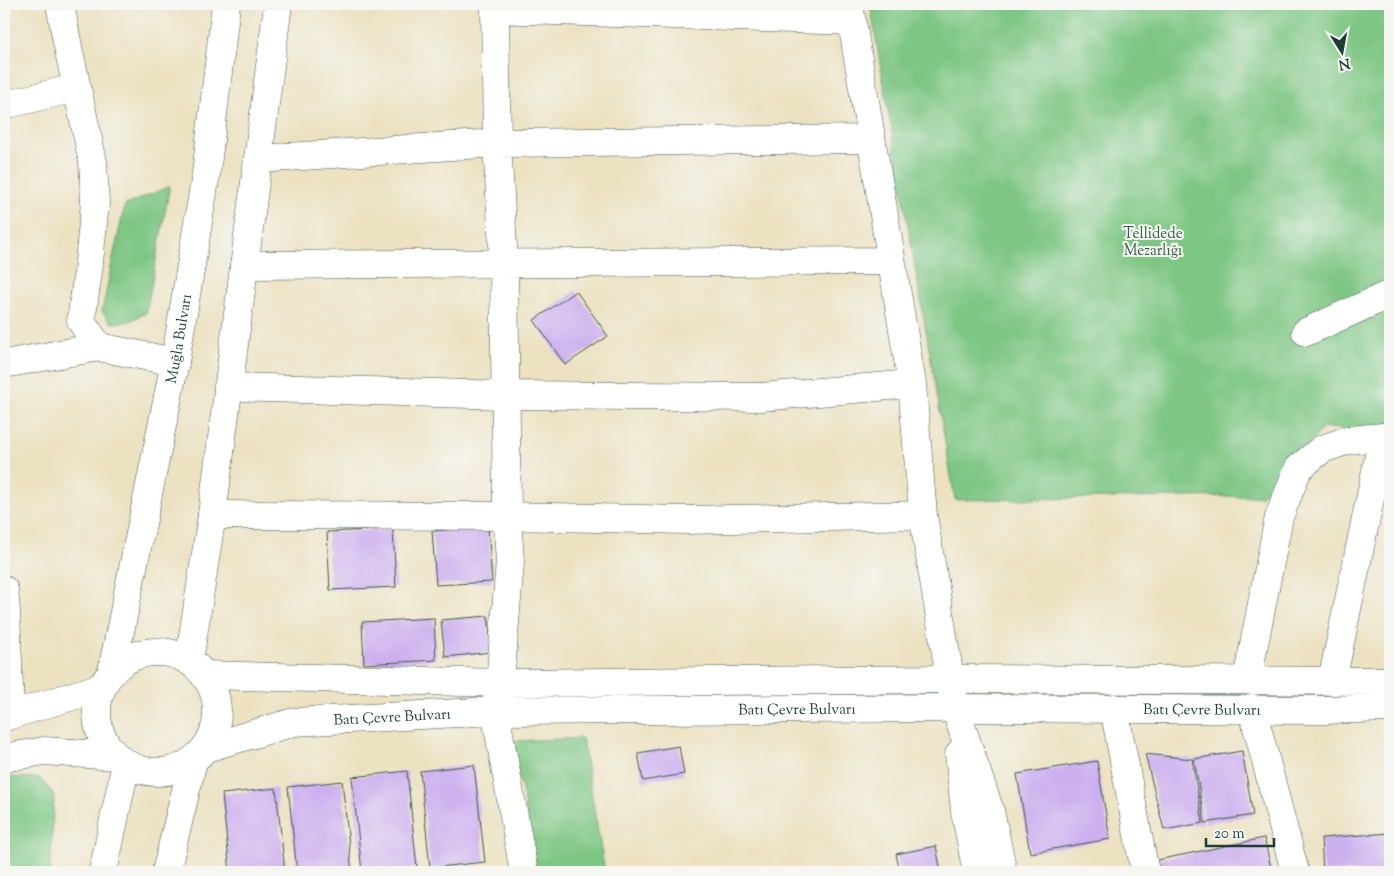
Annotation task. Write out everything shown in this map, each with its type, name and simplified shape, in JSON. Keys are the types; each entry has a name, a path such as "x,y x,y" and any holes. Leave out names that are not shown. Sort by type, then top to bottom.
{"main road":[{"path":"60,4 66,42 93,162 95,203 81,321 99,347"},
{"name":"Muğla Bulvarı","path":"107,679 175,362 206,174 226,4"},
{"path":"197,668 212,515 278,4"},
{"path":"524,872 495,711 500,682 510,562 507,516 504,264 497,143 495,7 850,13 912,384 923,515 951,679 965,811 976,872"},
{"path":"4,105 76,88"},
{"path":"258,159 497,143 870,139"},
{"path":"244,265 891,261"},
{"path":"1306,332 1390,294"},
{"path":"4,364 99,347 175,362"},
{"path":"228,387 506,395 761,397 912,384"},
{"path":"1247,680 1278,517 1298,469 1322,449 1349,440 1387,438 1332,681"},
{"path":"212,515 507,516 686,520 923,515"},
{"path":"4,590 6,610 7,716 107,679 129,659 149,652 170,653 197,668 214,692 218,711 215,730 200,754 166,872"},
{"name":"Batı Çevre Bulvarı","path":"197,668 500,682 951,679 1390,681"},
{"path":"107,679 97,705 97,724 104,742 120,760 133,768 153,773 174,771 200,754"},
{"path":"955,708 990,811 1003,872"},
{"name":"Batı Çevre Bulvarı","path":"200,754 294,722 495,711 955,708 1252,708 1324,710 1390,708"},
{"path":"1114,708 1145,872"},
{"path":"1252,708 1295,872"},
{"path":"4,758 44,751 120,760"},
{"path":"103,872 120,760"}],"green space":[{"name":"Tellidede Mezarlığı","path":"870,4 1390,4 1390,436 1324,427 1261,496 955,500"},
{"path":"170,186 146,313 128,322 112,323 102,312 125,205"},
{"path":"582,738 605,872 538,872 512,741"},
{"path":"4,777 40,778 54,795 50,872 4,872 4,831 10,799 4,791"}],"building":[{"path":"576,291 608,336 565,365 534,320"},
{"path":"488,527 492,582 436,585 432,531"},
{"path":"393,529 396,587 330,590 327,532"},
{"path":"488,616 492,652 445,657 441,620"},
{"path":"434,618 436,660 364,664 362,622"},
{"path":"679,746 684,774 643,781 638,753"},
{"path":"1242,751 1253,815 1205,823 1194,759"},
{"path":"1145,754 1192,759 1203,823 1164,830"},
{"path":"1097,761 1110,839 1030,853 1017,774"},
{"path":"474,765 485,862 430,868 420,771"},
{"path":"407,771 417,868 362,872 352,777"},
{"path":"342,781 352,872 297,872 288,787"},
{"path":"276,788 285,872 230,872 222,794"},
{"path":"1390,833 1390,872 1323,872 1321,838"},
{"path":"1264,838 1272,872 1155,872 1153,861"},
{"path":"936,846 941,872 900,872 896,854"},
{"path":"1112,866 1114,872 1091,872"},
{"path":"654,869 655,872 641,872 641,871"}]}
